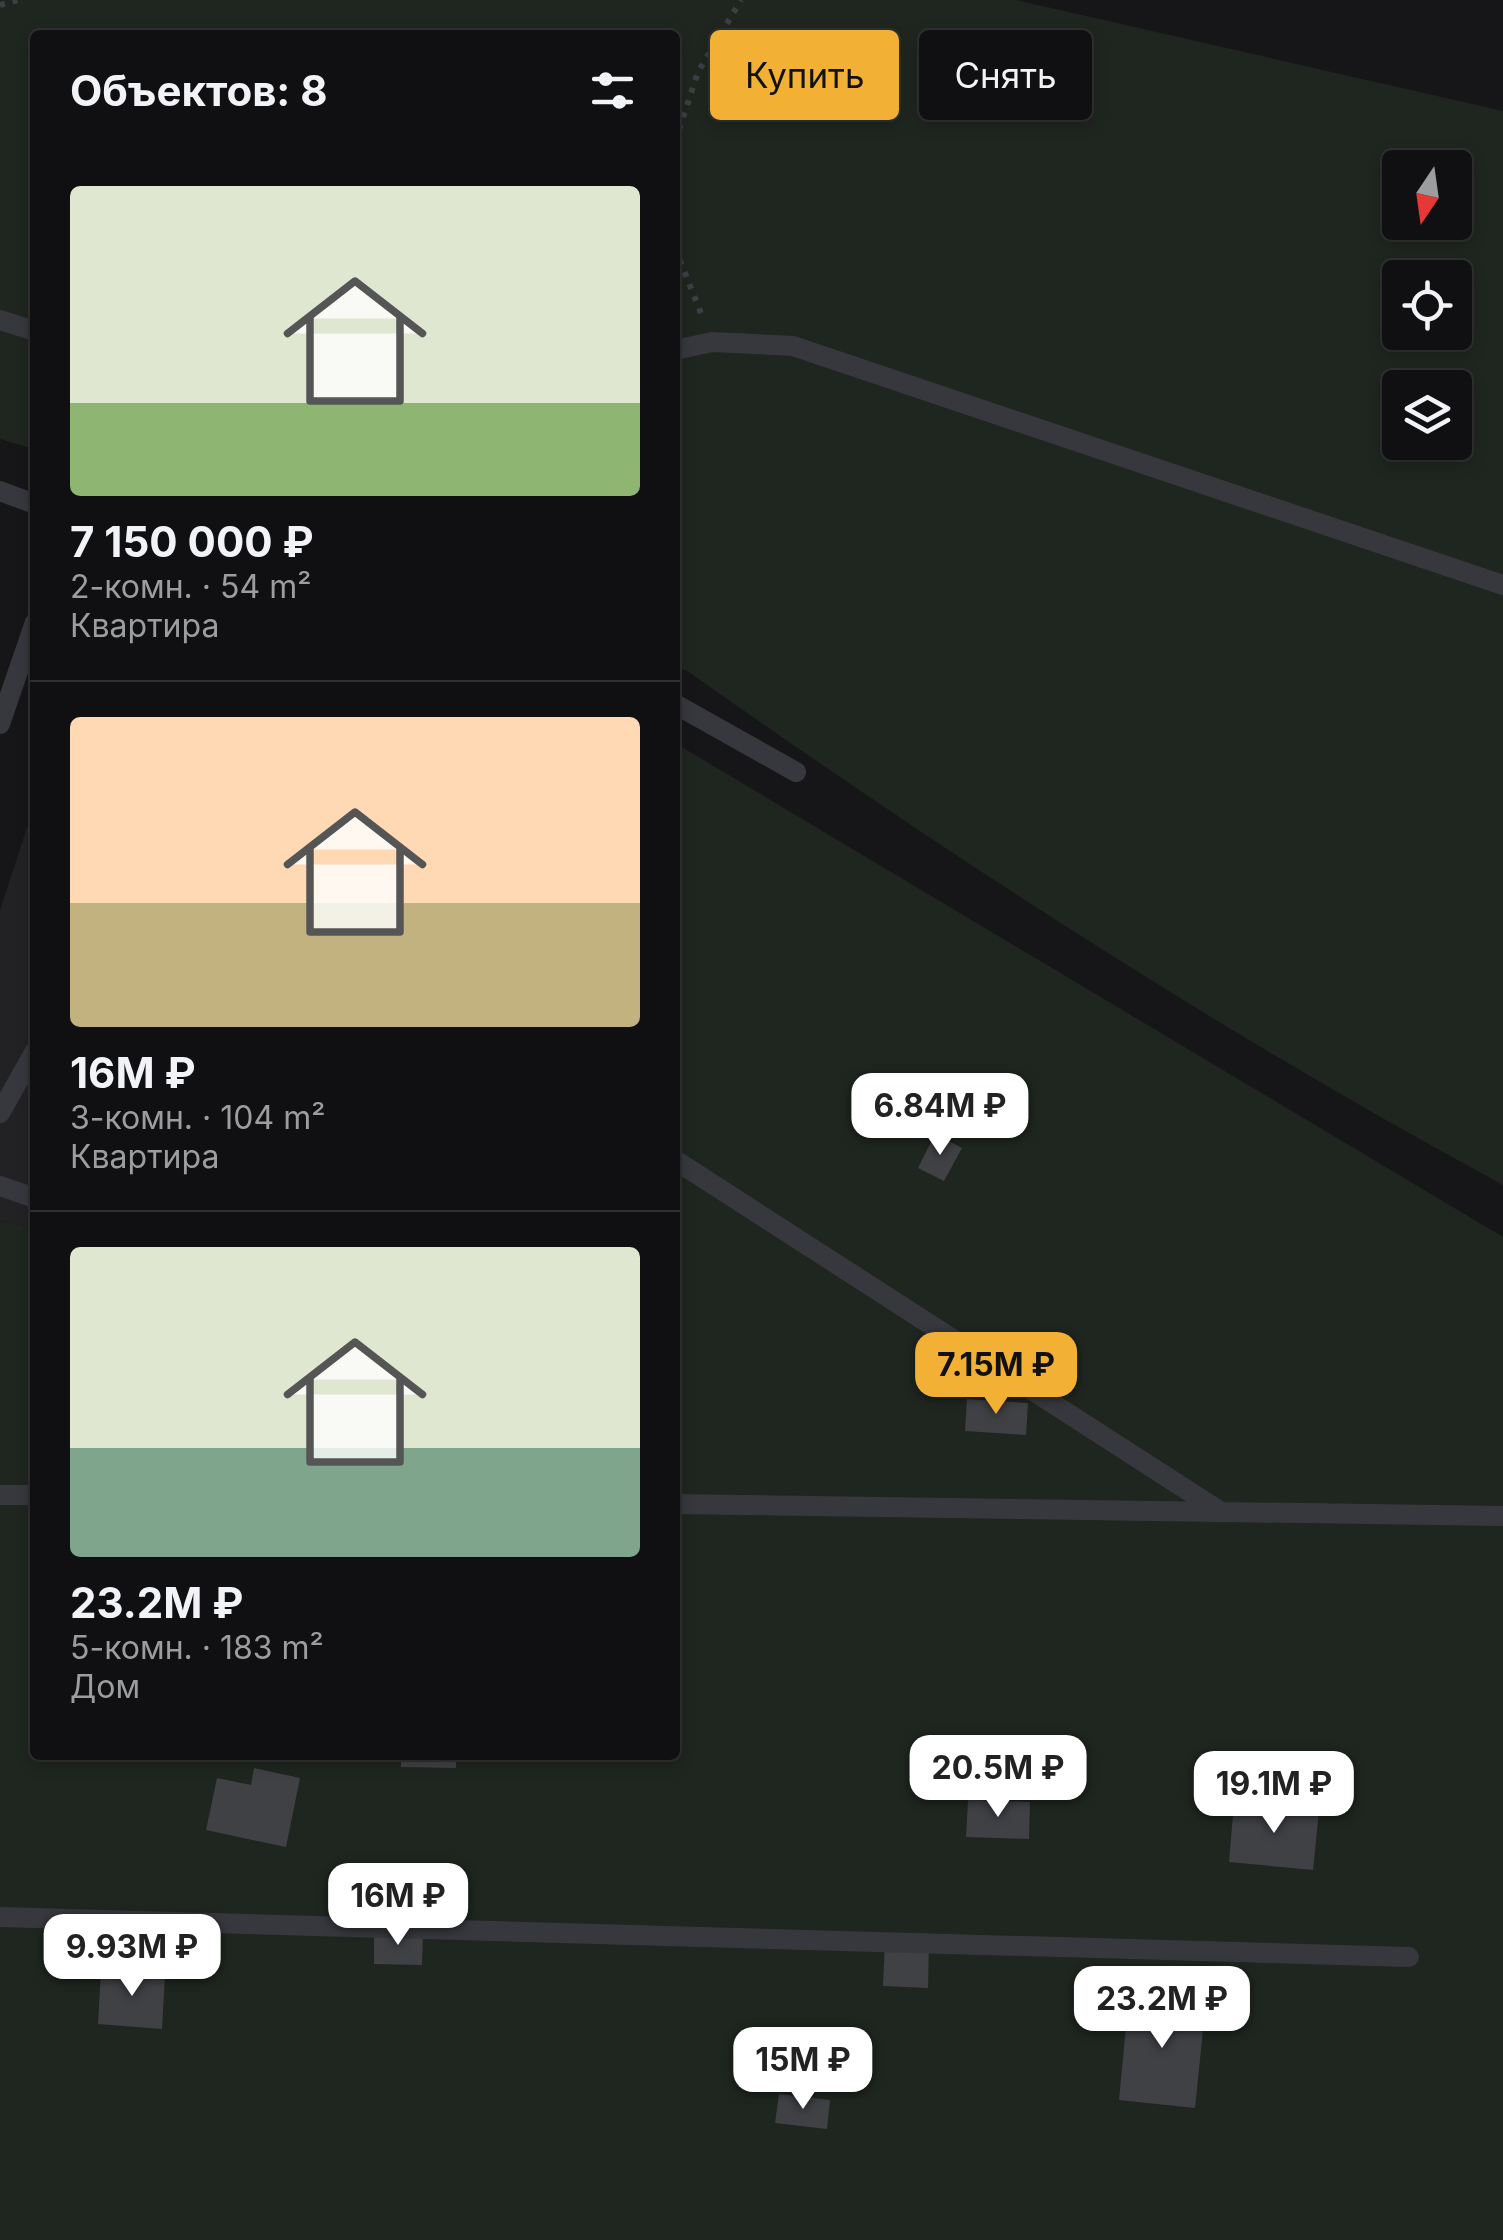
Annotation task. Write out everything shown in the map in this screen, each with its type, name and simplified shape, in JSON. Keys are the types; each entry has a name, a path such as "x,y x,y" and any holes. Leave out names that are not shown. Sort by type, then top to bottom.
{"lane":[{"path":"0,320 30,329"},
{"path":"680,349 712,342 793,346 1503,585"},
{"path":"0,491 30,502"},
{"path":"0,724 30,637"},
{"path":"680,707 796,772"},
{"path":"0,1112 30,1060"},
{"path":"680,1163 1220,1511"},
{"path":"0,1186 30,1196"},
{"path":"0,1495 30,1495"},
{"path":"680,1504 1503,1516"},
{"path":"0,1917 1409,1958"}],"path":[{"path":"0,5 18,0"},
{"path":"680,127 698,72 741,0"},
{"path":"680,261 712,342"}],"shaded area":[{"path":"0,0 1016,0 1503,111 1503,1185 1189,1004 985,874 680,669 680,30 30,30 30,448 0,439"},
{"path":"680,746 1503,1237 1503,2240 0,2240 0,1221 30,1227 30,1760 680,1760"},
{"path":"30,818 30,1227 0,1221 0,910"}],"building":[{"path":"935,1134 962,1148 944,1181 918,1168"},
{"path":"967,1399 1028,1403 1026,1435 965,1431"},
{"path":"401,1760 456,1760 456,1768 401,1767"},
{"path":"254,1768 300,1778 286,1847 206,1830 217,1778 251,1785"},
{"path":"968,1800 1030,1802 1029,1839 966,1837"},
{"path":"1234,1803 1319,1811 1313,1870 1229,1862"},
{"path":"374,1932 423,1933 422,1965 374,1964"},
{"path":"885,1940 929,1941 928,1988 883,1986"},
{"path":"101,1970 165,1974 162,2029 98,2024"},
{"path":"1129,1994 1206,2001 1195,2108 1119,2100"},
{"path":"779,2094 830,2100 827,2129 775,2123"}]}
